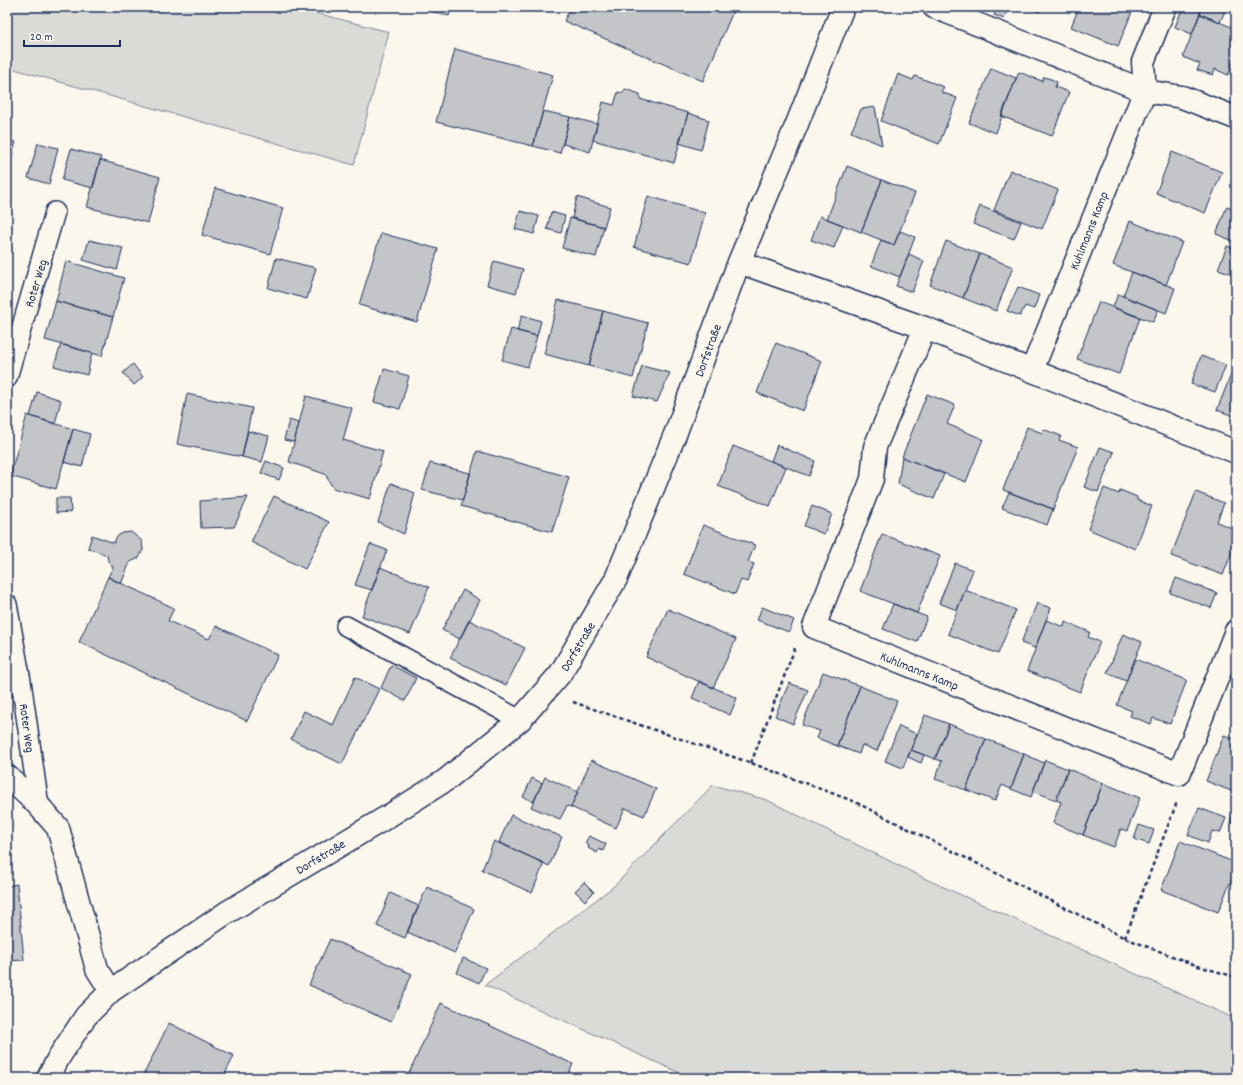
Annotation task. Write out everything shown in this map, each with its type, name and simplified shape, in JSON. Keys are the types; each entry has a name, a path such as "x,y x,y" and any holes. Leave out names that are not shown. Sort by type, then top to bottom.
{"street":[{"name":"Dorfstraße","path":"48,1078 59,1057 86,1016 111,991 226,913 446,780 520,720 560,674 616,579 676,432 739,262 797,124 843,7"},
{"path":"934,7 1145,91 1182,97 1236,118"},
{"name":"Kuhlmanns Kamp","path":"1032,370 1145,91 1144,62 1165,7"},
{"path":"739,262 925,328 1236,452"},
{"path":"814,627 872,479 875,447 925,328"},
{"name":"Kuhlmanns Kamp","path":"814,627 1179,774"},
{"path":"1179,774 1236,631"},
{"path":"7,776 39,806 58,828 97,970 111,991"}],"lane":[{"name":"Roter Weg","path":"7,378 56,212"},
{"name":"Roter Weg","path":"7,604 21,681 39,806"},
{"path":"346,626 520,720"}],"path":[{"path":"751,763 799,637 814,627"},
{"path":"544,692 751,763 853,801 1125,938 1198,966 1236,978"},
{"path":"1125,938 1184,783 1179,774"}],"shaded area":[{"path":"7,7 293,7 389,32 354,165 7,67"},
{"path":"713,785 767,800 928,880 1231,1017 1236,1005 1236,1078 691,1078 485,985 614,886"}],"building":[{"path":"415,7 451,7 449,16"},
{"path":"571,7 735,7 703,81 564,21"},
{"path":"997,7 1008,9 1004,19 994,15"},
{"path":"1027,7 1041,7 1039,12"},
{"path":"1079,7 1134,7 1118,46 1071,27"},
{"path":"1183,7 1202,7 1192,34 1175,27"},
{"path":"1202,7 1215,7 1225,11 1220,22 1200,14"},
{"path":"1200,14 1236,29 1236,55 1228,75 1215,69 1213,75 1197,70 1200,64 1183,57"},
{"path":"455,49 553,75 533,146 436,122"},
{"path":"991,68 1016,78 996,133 969,123"},
{"path":"1019,72 1042,81 1044,77 1051,79 1057,82 1055,87 1069,92 1052,136 1001,116"},
{"path":"898,74 913,80 915,76 944,87 941,92 957,98 939,144 881,121"},
{"path":"625,89 640,94 640,99 688,113 674,163 593,140 603,102 614,105 618,92 623,93"},
{"path":"875,107 882,145 851,132 861,109"},
{"path":"543,111 570,117 560,153 533,146"},
{"path":"688,113 709,120 701,150 679,143"},
{"path":"570,117 597,124 590,152 563,144"},
{"path":"7,140 16,142 7,172"},
{"path":"38,143 58,148 49,184 28,178"},
{"path":"71,149 101,157 93,188 62,180"},
{"path":"1172,152 1222,172 1205,213 1156,193"},
{"path":"100,160 160,177 148,223 87,207"},
{"path":"847,166 882,180 861,232 827,219"},
{"path":"1010,170 1058,190 1042,229 994,210"},
{"path":"882,180 915,193 894,245 861,232"},
{"path":"215,188 283,208 270,254 202,235"},
{"path":"648,196 705,213 691,263 634,247"},
{"path":"577,197 610,207 604,227 572,218"},
{"path":"980,206 1021,222 1014,239 973,224"},
{"path":"1227,206 1236,210 1236,242 1216,234"},
{"path":"520,211 539,216 534,234 515,229"},
{"path":"551,212 565,216 561,233 547,229"},
{"path":"820,216 843,225 834,248 811,240"},
{"path":"570,218 604,227 596,257 562,248"},
{"path":"1130,221 1182,242 1166,285 1113,265"},
{"path":"900,231 915,237 900,277 871,266 881,240 894,245"},
{"path":"381,233 438,249 417,322 359,305"},
{"path":"89,240 123,248 117,270 83,260"},
{"path":"946,241 980,254 963,298 930,285"},
{"path":"1227,246 1236,249 1236,267 1233,274 1218,269"},
{"path":"909,254 924,261 912,292 896,286"},
{"path":"980,254 1013,267 996,311 963,298"},
{"path":"276,258 316,268 307,299 268,288"},
{"path":"66,261 124,278 113,317 56,301"},
{"path":"494,261 523,269 516,293 487,285"},
{"path":"1132,272 1175,288 1166,313 1123,296"},
{"path":"1018,287 1039,295 1034,309 1025,306 1020,316 1007,311"},
{"path":"1118,294 1158,310 1153,322 1113,307"},
{"path":"558,300 603,311 589,366 544,354"},
{"path":"56,301 113,317 102,356 45,340"},
{"path":"1099,302 1140,318 1119,374 1077,359"},
{"path":"603,311 648,323 633,378 589,366"},
{"path":"522,315 541,321 537,336 517,331"},
{"path":"511,329 537,336 528,367 502,360"},
{"path":"776,343 822,361 803,411 757,393"},
{"path":"61,344 92,353 87,375 54,366"},
{"path":"1201,356 1226,365 1215,392 1191,384"},
{"path":"133,364 143,377 134,385 123,373"},
{"path":"642,366 670,373 657,402 633,396"},
{"path":"1234,367 1236,367 1236,417 1217,410"},
{"path":"384,369 409,376 400,409 374,402"},
{"path":"37,392 61,400 55,424 30,416"},
{"path":"187,394 252,408 242,457 177,444"},
{"path":"927,394 955,405 947,424 983,439 966,482 902,457"},
{"path":"306,396 352,408 343,440 383,451 370,499 333,488 325,474 289,462"},
{"path":"27,415 73,429 56,489 10,476"},
{"path":"289,420 299,423 294,442 284,440"},
{"path":"1027,427 1042,433 1043,429 1061,436 1059,440 1078,447 1053,509 1003,490"},
{"path":"73,429 90,434 82,467 64,462"},
{"path":"248,431 269,436 262,462 242,457"},
{"path":"777,445 815,461 809,476 771,461"},
{"path":"733,446 786,467 770,506 718,486"},
{"path":"1100,447 1114,452 1098,492 1084,487"},
{"path":"477,451 569,477 552,532 461,506"},
{"path":"902,457 944,474 934,499 898,484"},
{"path":"266,461 284,468 279,480 261,473"},
{"path":"430,463 470,473 463,500 422,490"},
{"path":"391,483 415,493 404,534 378,522"},
{"path":"1104,488 1119,494 1120,490 1137,497 1137,500 1152,506 1135,549 1088,529"},
{"path":"1009,492 1053,509 1047,525 1002,508"},
{"path":"1196,492 1224,503 1217,522 1236,530 1236,541 1223,575 1171,556"},
{"path":"274,496 329,522 305,569 251,542"},
{"path":"248,497 234,527 201,528 200,501"},
{"path":"56,498 70,498 71,512 56,513"},
{"path":"812,506 832,514 824,534 804,526"},
{"path":"703,525 755,545 748,562 754,564 747,582 741,580 735,594 684,574"},
{"path":"131,532 142,541 143,550 139,558 130,562 121,584 108,577 113,567 108,561 107,555 88,548 92,535 114,543 119,535"},
{"path":"882,534 940,556 917,613 860,591"},
{"path":"370,544 387,550 372,590 355,585"},
{"path":"955,563 973,570 957,610 939,603"},
{"path":"380,567 429,587 410,634 362,616"},
{"path":"108,577 174,608 168,621 209,639 216,626 278,655 247,721 79,642"},
{"path":"1176,578 1217,593 1211,608 1170,593"},
{"path":"463,590 480,600 460,639 442,630"},
{"path":"965,590 1016,610 998,654 948,634"},
{"path":"1037,603 1051,608 1035,648 1021,643"},
{"path":"893,604 927,617 917,642 883,629"},
{"path":"762,607 794,620 789,632 757,620"},
{"path":"668,609 736,639 713,688 646,657"},
{"path":"469,620 525,648 506,685 450,658"},
{"path":"1046,620 1064,627 1065,622 1090,632 1088,637 1100,642 1080,692 1027,671"},
{"path":"1123,634 1142,642 1126,681 1107,673"},
{"path":"1135,659 1187,680 1170,724 1153,718 1151,724 1130,716 1132,711 1117,705"},
{"path":"391,665 416,678 405,701 381,688"},
{"path":"823,672 860,686 837,746 817,738 820,731 802,725"},
{"path":"355,677 379,689 342,764 291,739 304,711 333,725"},
{"path":"699,681 737,698 730,715 692,698"},
{"path":"789,683 808,690 793,724 775,716"},
{"path":"860,686 897,701 877,751 862,745 859,754 837,746"},
{"path":"925,715 949,724 935,759 911,750"},
{"path":"949,724 986,739 966,790 935,779 942,761 935,759"},
{"path":"899,726 917,734 903,768 885,761"},
{"path":"1224,735 1236,740 1236,793 1206,781"},
{"path":"986,739 1024,754 1011,789 1002,785 995,801 966,790"},
{"path":"911,750 924,755 921,763 908,757"},
{"path":"1024,754 1044,763 1031,797 1011,789"},
{"path":"591,760 656,789 644,816 625,808 616,828 571,807"},
{"path":"1045,760 1068,769 1056,800 1033,791"},
{"path":"1068,769 1103,783 1083,835 1053,823 1061,802 1056,800"},
{"path":"545,777 578,792 571,807 567,806 560,819 531,807"},
{"path":"532,778 542,783 534,802 523,797"},
{"path":"1103,783 1140,798 1127,831 1121,829 1114,847 1083,835"},
{"path":"1236,806 1236,824 1230,822"},
{"path":"1199,808 1226,818 1220,833 1212,831 1208,843 1188,835"},
{"path":"511,815 562,837 549,866 499,842"},
{"path":"1139,825 1154,830 1149,844 1134,839"},
{"path":"589,836 606,844 603,851 599,849 597,853 588,848 589,846 585,843"},
{"path":"494,841 544,863 532,893 482,870"},
{"path":"1180,841 1236,863 1236,868 1218,912 1161,890"},
{"path":"584,882 594,892 585,901 575,891"},
{"path":"17,884 24,960 7,961 7,886"},
{"path":"427,887 474,909 455,953 407,932"},
{"path":"390,893 419,906 405,938 377,926"},
{"path":"330,939 412,974 391,1022 309,985"},
{"path":"463,958 486,968 479,983 457,973"},
{"path":"441,1003 573,1064 567,1078 407,1078"},
{"path":"169,1023 234,1056 223,1078 142,1078"}]}
